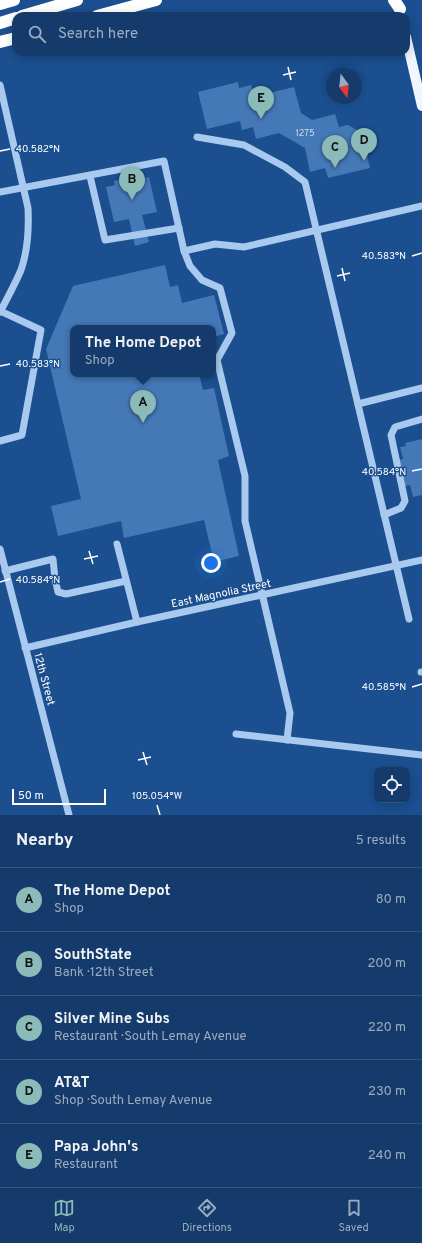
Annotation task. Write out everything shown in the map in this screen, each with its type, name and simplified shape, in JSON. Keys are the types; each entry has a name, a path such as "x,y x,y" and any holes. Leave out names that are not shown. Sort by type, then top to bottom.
{"highway":[{"path":"0,4 14,0"},
{"path":"36,12 77,0"},
{"path":"112,12 156,0"},
{"path":"0,23 12,19"},
{"path":"0,42 12,39"}],"main road":[{"path":"410,54 422,106"}],"street":[{"path":"0,85 28,208 29,228 21,270 0,312 40,330 22,435 0,440"},
{"path":"197,137 244,145 285,167 305,182 408,619"},
{"path":"0,192 164,162 184,250 190,266 202,280 220,288 232,333 217,360 244,476 245,521 290,713 287,740"},
{"path":"90,176 105,240 179,228"},
{"path":"184,250 215,244 244,247 422,206"},
{"path":"358,404 422,388"},
{"path":"384,515 401,508 405,501 391,435 395,427 422,419"},
{"path":"117,544 137,622"},
{"name":"12th Street","path":"0,549 69,815"},
{"path":"5,571 52,559 58,592 66,594 126,581"},
{"name":"East Magnolia Street","path":"26,648 137,622 422,560"},
{"path":"236,734 422,756"}],"building":[{"path":"238,82 239,88 251,85 254,97 294,87 301,113 312,120 335,114 339,127 348,125 362,133 370,168 328,178 325,168 310,172 305,148 279,133 256,139 253,127 242,130 240,121 207,129 198,92"},
{"path":"134,176 135,180 149,177 157,212 142,215 149,242 135,246 129,219 114,222 106,187 115,185 114,181"},
{"path":"165,265 170,287 178,285 182,303 214,295 224,334 216,336 216,325 70,325 70,377 200,377 203,390 214,388 229,456 218,460 239,556 214,562 204,520 124,538 121,521 58,536 51,506 81,499 46,349 73,286"},
{"path":"422,439 422,495 413,497 410,485 405,486 399,460 403,459 400,447 406,446 405,443"}],"place":[{"name":"Papa John's","path":"261,119"},
{"name":"AT&T","path":"364,161"},
{"name":"Silver Mine Subs","path":"335,168"},
{"name":"SouthState","path":"132,200"},
{"name":"The Home Depot","path":"143,423"}]}
